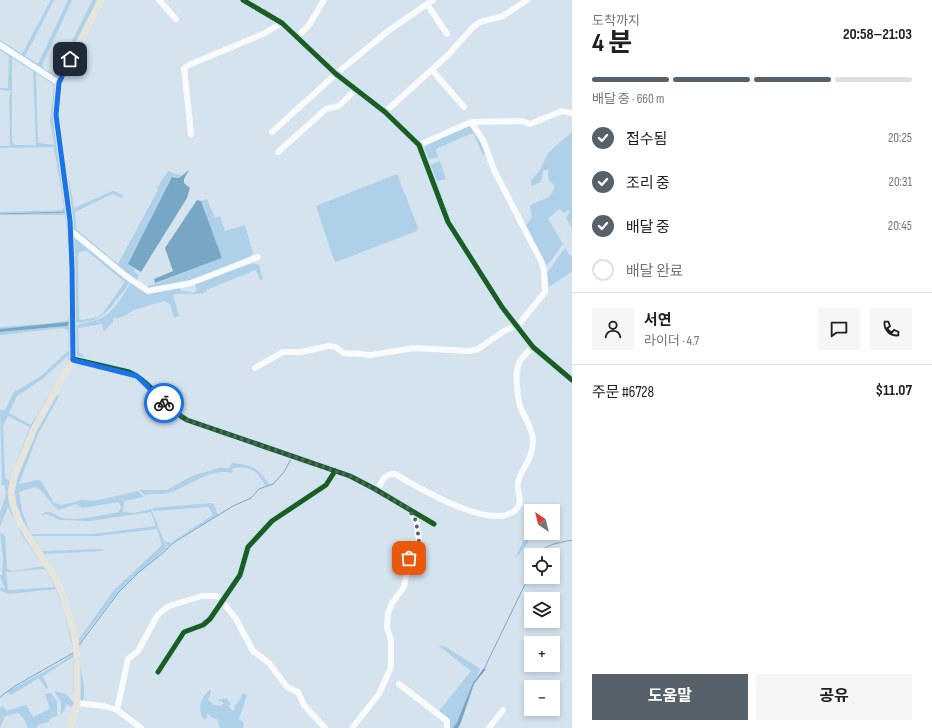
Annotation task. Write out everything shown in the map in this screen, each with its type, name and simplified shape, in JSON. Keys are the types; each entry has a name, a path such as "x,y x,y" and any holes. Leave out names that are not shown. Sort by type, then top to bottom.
{"main road":[{"path":"70,728 76,703 77,655 75,638 64,599 52,571 20,524 13,505 11,493 14,477 34,429 73,360 70,230 56,115 59,83 101,0"}],"street":[{"path":"159,0 176,19"},
{"path":"243,0 282,23 298,36 336,74 385,112 418,145 448,222 515,325 533,347 572,380"},
{"path":"298,36 309,25 324,0"},
{"path":"272,132 336,74 388,31 433,0"},
{"path":"385,112 432,70 472,27 480,22 503,16 527,0"},
{"path":"427,4 447,34"},
{"path":"191,134 184,68 263,34 282,23"},
{"path":"0,45 59,83"},
{"path":"432,70 464,107"},
{"path":"278,152 326,109 339,106 356,89"},
{"path":"418,145 471,122 522,121 530,124 562,111 572,113"},
{"path":"254,368 282,352 301,352 329,346 336,346 343,353 366,354 414,348 469,351 478,348 527,316 545,292 544,272 494,170 484,142 471,122"},
{"path":"70,230 126,276 148,291 191,282 258,257"},
{"path":"377,490 385,476 389,473 395,474 464,510 500,515 511,512 518,506 520,500 518,483 528,462 533,442 530,424 521,406 519,398 518,365 520,360 533,347"},
{"path":"73,360 137,376 170,409 187,420 335,471 377,490 434,524"},
{"path":"158,672 184,632 207,622 240,575 248,547 272,522 326,485 335,471"},
{"path":"352,728 379,694 391,667 391,640 387,628 388,613 392,603 404,587 407,578 410,554 418,546 419,540 416,521 408,508"},
{"path":"116,710 128,659 138,651 162,611 169,606 202,596 216,596 222,601 236,619 253,651 270,663 287,687 298,692 304,705 325,728"},
{"path":"399,684 447,721 447,728"},
{"path":"76,703 104,706 116,710 141,728"},
{"path":"489,728 503,710"}],"shaded area":[{"path":"51,0 54,0 25,56 38,64 68,0 72,0 42,65 44,69 56,75 92,0 98,0 58,78 0,43 0,40 22,54"},
{"path":"0,46 57,85 55,113 67,211 0,213 62,210 64,207 54,147 0,148 0,146 10,146 9,99 11,91 0,90 0,88 8,88 9,56 0,50","holes":["12,58 33,71 36,145 15,145 12,142","36,73 53,84 54,87 50,121 54,145 38,143"]},
{"path":"469,126 476,132 485,154 483,155 472,133 436,149 438,157 427,160 423,149 427,144"},
{"path":"572,132 572,228 566,218 570,212 568,210 564,213 559,209 548,219 563,244 546,266 525,227 532,217 530,206 552,194 554,185 548,179 548,169 543,171 541,182 531,186 531,181 540,170 548,153"},
{"path":"440,161 446,179 435,182 429,165"},
{"path":"189,170 184,179 184,183 190,188 187,198 141,272 128,264 172,177 179,178"},
{"path":"168,171 182,176 179,178 174,176 128,264 135,269 134,272 139,275 137,280 142,287 74,231 68,178 74,208 113,191 123,195 122,198 112,194 75,212 76,229 118,264 158,190 157,188"},
{"path":"397,174 418,228 417,231 336,262 334,260 316,206"},
{"path":"207,199 215,218 220,216 225,231 245,225 253,253 249,257 197,278 167,287 146,287 222,258 201,201"},
{"path":"197,200 201,201 222,258 155,283 154,279 173,271 165,248"},
{"path":"67,212 69,259 65,215 0,215"},
{"path":"73,236 130,281 104,314 100,317 90,321 76,323","holes":["87,251 125,282 102,314 98,317 82,320 79,319 79,252"]},
{"path":"565,248 570,256 572,255 572,271 549,287 547,273"},
{"path":"252,263 259,265 263,279 260,280 256,270 206,290 207,292 198,294 173,295 179,316 174,318 170,304 164,301 134,310 122,317 113,319 113,322 104,331 102,324 78,328 79,352 89,361 77,356 76,325 96,320 110,312 120,300 131,282 148,293 180,288 180,290 193,293 197,291 195,284"},
{"path":"70,305 71,359 44,407 10,497 60,596 74,647 74,653 63,608 56,589 8,594 0,590 0,588 5,589 0,576 2,575 3,560 0,533 5,536 7,569 13,571 44,566 24,538 8,507 0,527 0,513 6,492 4,485 0,485 2,482 0,410 5,410 14,392 41,376 69,350 68,330 62,328 0,335 0,332 69,326 0,329 0,327 67,321","holes":["69,355 66,366 31,425 9,413 17,396 41,380","8,416 30,427 9,481 5,478 3,426","43,569 46,570 55,587 8,590 6,572"]},
{"path":"68,322 69,324 67,326 0,332 0,329"},
{"path":"56,394 59,396 38,434 19,484 37,480 41,481 54,503 62,505 82,500 94,501 138,491 144,497 124,501 123,512 134,513 151,509 167,548 118,592 81,640 79,646 89,632 82,642 79,656 84,689 83,702 80,701 79,660 65,596 23,524 15,501 14,491 16,479 32,440","holes":["35,487 38,488 59,510 76,504 82,508 119,502 121,507 119,512 84,518 62,518 52,512 46,512 41,516 47,514 60,520 90,521 151,512 156,526 93,534 31,534 22,511 19,492","157,529 162,545 114,590 79,639 61,582 44,554 103,551 103,549 42,551 33,536 97,536"]},
{"path":"232,463 254,468 270,485 266,486 253,470 233,468 232,473 223,472 207,475 167,493 145,495 139,490 167,490 192,476 219,468 229,468"},
{"path":"213,503 218,515 172,542 168,547 165,541 170,543 213,515 209,507 153,511 152,508"},
{"path":"524,539 529,540 525,548 515,559"},
{"path":"438,645 446,647 480,669 453,728 449,728 449,720 439,711 471,671"},
{"path":"74,653 74,695 73,657 43,676 48,688 46,689 39,678 11,695 7,692 10,690 60,663"},
{"path":"483,669 486,669 474,684 460,725 458,728 453,728 457,722 473,683"},
{"path":"210,690 208,700 214,705 222,705 224,703 218,700 226,698 231,704 228,706 233,711 235,710 234,706 238,703 242,694 247,695 239,719 244,723 243,728 220,728 217,719 213,718 207,713 207,717 205,719 203,718 200,711 201,702"},
{"path":"54,691 66,694 74,703 72,707 67,704 61,716 61,702"},
{"path":"51,693 57,701 57,716 53,717 46,723 40,724 36,728 28,728 24,719 18,713 5,716 0,728 0,708 3,706 6,711 26,705 33,717 50,709 45,694"}],"waterway":[{"path":"0,214 65,212"},
{"path":"79,645 119,592 139,572 173,543 233,506 251,498 259,489 273,484 284,472 291,459"},
{"path":"545,548 572,540"},
{"path":"484,669 525,584"},
{"path":"0,697 15,686 73,653"}],"cycle path":[{"path":"243,0 282,23 336,74 385,112 419,145 448,222 502,307 533,347 572,380"},
{"path":"73,359 129,372 145,382 172,409 187,420 350,476 434,524"},
{"path":"158,672 184,632 203,625 210,619 240,575 248,547 272,521 326,485 335,471"}],"way so far":[{"path":"164,403 180,417 350,476 408,508 416,521 419,540 418,546 410,554 409,558"}],"route":[{"path":"70,59 59,83 56,115 70,221 74,342 73,360 129,372 137,376 164,403"}]}
